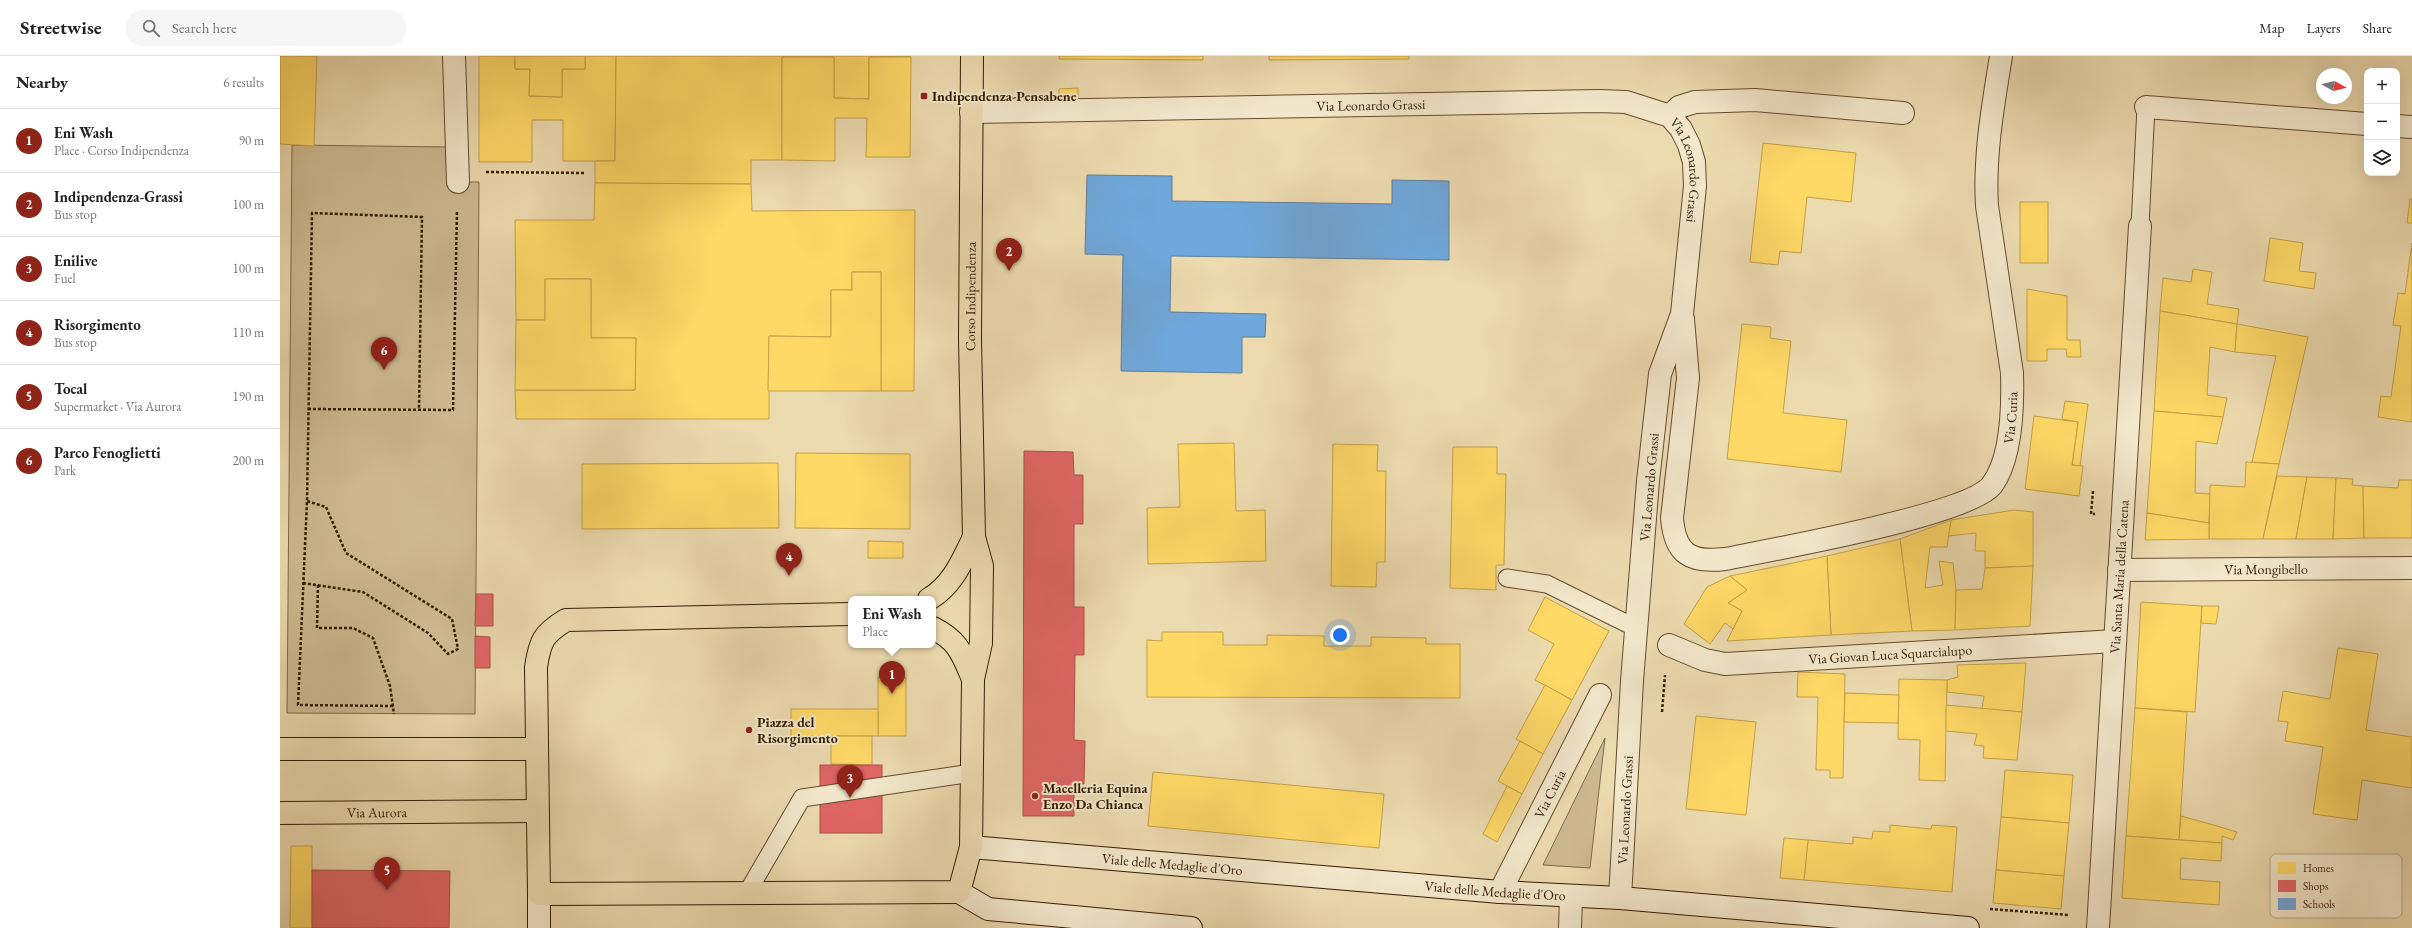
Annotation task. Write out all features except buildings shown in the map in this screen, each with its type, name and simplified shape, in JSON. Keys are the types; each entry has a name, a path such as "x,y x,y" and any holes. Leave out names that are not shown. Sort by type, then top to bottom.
{"main road":[{"name":"Corso Indipendenza","path":"972,56 970,339 974,537"},
{"path":"933,596 953,578 974,537"},
{"path":"848,614 566,620 548,631 539,646 536,668 539,894 958,892 971,847 973,679 981,643 982,566 974,537"},
{"path":"936,630 950,637 960,651 973,679"},
{"path":"280,749 536,749"},
{"name":"Via Aurora","path":"280,813 475,813 537,811"}],"street":[{"path":"454,56 458,176"},
{"name":"Via Curia","path":"1682,314 1688,378 1673,504 1673,532 1680,547 1688,555 1697,560 1710,561 1894,524 1976,497 1991,486 2000,472 2006,451 2013,390 2012,373 1988,206 1986,178 1990,128 2002,56"},
{"path":"1670,116 1679,107 1695,102 1755,100 1903,113"},
{"name":"Via Leonardo Grassi","path":"971,112 1599,101 1626,102 1648,107 1670,116 1681,129 1689,145 1694,162 1695,186 1682,314 1660,374 1636,628 1620,898"},
{"path":"2146,107 2364,124"},
{"path":"2400,126 2412,127"},
{"name":"Via Santa Maria della Catena","path":"2098,928 2140,226"},
{"name":"Via Mongibello","path":"2119,570 2412,568"},
{"name":"Via Giovan Luca Squarcialupo","path":"1669,645 1705,660 1725,664 2115,641"},
{"name":"Via Curia","path":"1500,892 1600,695"},
{"name":"Viale delle Medaglie d'Oro","path":"971,847 1022,850 1500,892 1620,898 1968,928"},
{"path":"958,892 988,909 1191,928"},
{"path":"539,894 539,928"},
{"path":"1570,928 1571,896"}],"lane":[{"path":"2140,226 2146,107"},
{"path":"1507,578 1547,584 1636,628"},
{"path":"747,893 802,798 972,773"}],"path":[{"path":"308,409 453,410 458,176 586,173"},
{"path":"393,706 298,705 307,500 312,213 422,217 419,410"},
{"path":"303,583 364,592 428,633 448,654 458,649 452,619 346,553 326,507 307,500"},
{"path":"318,585 317,628 353,628 374,638 390,686 394,714"},
{"path":"1661,716 1665,677"},
{"path":"1986,909 2072,916"}],"shaded area":[{"path":"292,145 449,147 449,182 479,182 475,714 287,713"},
{"path":"1605,738 1590,868 1543,865"}],"place":[{"name":"Indipendenza-Pensabene","path":"924,96"},
{"name":"Indipendenza-Grassi","path":"1009,271"},
{"name":"Parco Fenoglietti","path":"384,370"},
{"name":"Risorgimento","path":"789,576"},
{"name":"Eni Wash","path":"892,694"},
{"name":"Piazza del Risorgimento","path":"749,730"},
{"name":"Macelleria Equina Enzo Da Chianca","path":"1035,796"},
{"name":"Enilive","path":"850,798"},
{"name":"Tocal","path":"387,890"}]}
